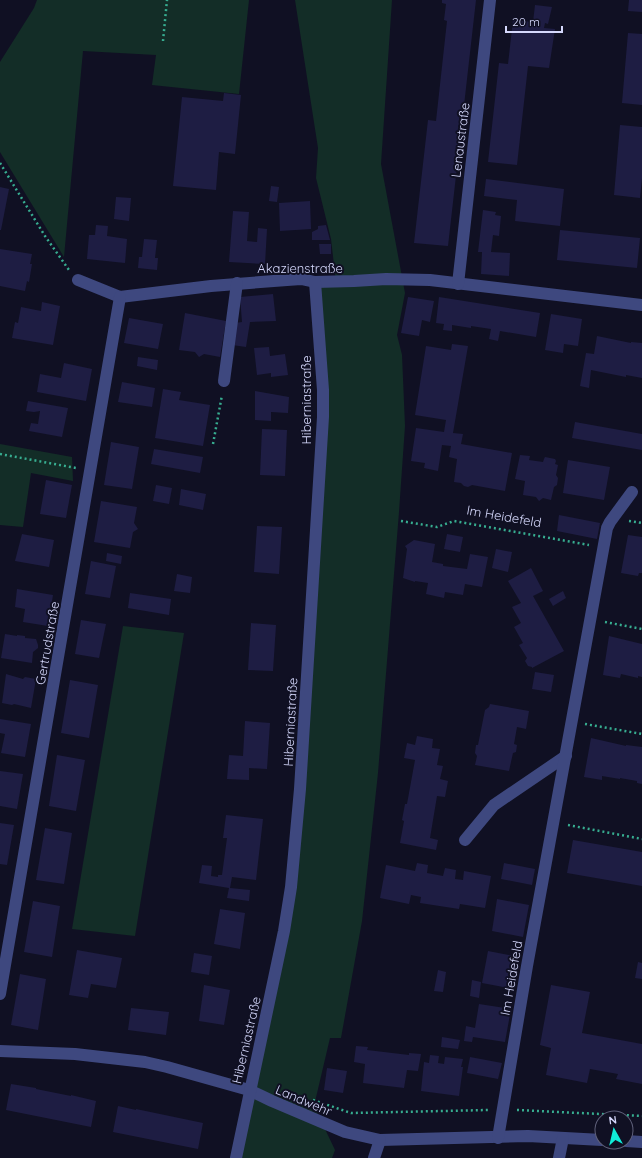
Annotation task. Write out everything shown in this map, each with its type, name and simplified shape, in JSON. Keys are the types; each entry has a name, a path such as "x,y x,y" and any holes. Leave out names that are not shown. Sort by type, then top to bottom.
{"street":[{"name":"Lenaustraße","path":"458,284 490,0"},
{"name":"Akazienstraße","path":"78,280 120,297 237,283 294,280 315,282 392,279 430,280 642,305"},
{"name":"Hiberniastraße","path":"236,1158 249,1090 285,924 291,887 300,789 323,417 323,390 315,282"},
{"path":"224,381 237,283"},
{"name":"Gertrudstraße","path":"0,994 120,297"},
{"name":"Im Heidefeld","path":"498,1138 553,823 607,528 632,492"},
{"path":"465,840 494,805 566,756"},
{"name":"Landwehr","path":"0,1051 67,1053 145,1062 249,1090 344,1132 380,1140 528,1136 594,1140"},
{"path":"559,1158 563,1138"},
{"path":"374,1158 380,1140"}],"path":[{"path":"163,41 167,0"},
{"path":"0,163 48,241 64,264 78,280"},
{"path":"213,444 224,381"},
{"path":"0,454 91,470"},
{"name":"Im Heidefeld","path":"401,521 437,527 454,521 604,548"},
{"path":"590,619 642,629"},
{"path":"572,721 642,734"},
{"path":"553,823 642,839"},
{"path":"308,1098 351,1113 502,1110 642,1116"}],"green space":[{"path":"37,0 249,0 239,94 152,85 156,55 83,51 64,257 0,152 0,62 34,8"},
{"path":"295,0 392,0 381,164 405,293 397,335 402,355 405,426 378,773 362,921 341,1038 330,1038 314,1106 335,1150 332,1158 236,1158 284,931 323,417 315,282 336,282 331,239 316,178 318,148"},
{"path":"0,444 72,457 73,481 31,473 23,527 0,525"},
{"path":"123,626 184,633 135,936 72,929"}],"building":[{"path":"442,0 476,0 448,246 414,243 428,120 436,121 447,21 444,20 446,4 442,3"},
{"path":"629,0 642,0 642,12 628,11"},
{"path":"535,5 552,7 548,24 545,23 544,28 555,29 549,68 528,66 517,165 488,162 499,63 508,64 513,20 533,22"},
{"path":"628,33 642,34 642,105 622,103"},
{"path":"224,93 241,95 235,154 219,152 216,190 173,186 182,97 223,101"},
{"path":"620,125 642,127 642,178 640,198 614,195"},
{"path":"486,179 564,189 560,226 515,221 517,200 484,196"},
{"path":"271,186 279,187 277,202 269,201"},
{"path":"0,187 9,189 1,230 0,230"},
{"path":"116,197 131,198 129,221 114,219"},
{"path":"310,201 311,229 280,231 279,203"},
{"path":"483,210 496,212 495,215 501,216 499,236 493,235 491,252 510,253 509,276 481,274 482,252 478,252"},
{"path":"233,211 249,212 247,241 257,242 258,228 267,229 265,264 229,262"},
{"path":"96,225 108,226 107,236 127,239 125,263 87,259 89,235 95,235"},
{"path":"326,225 330,240 312,240 312,232 318,229 318,226"},
{"path":"560,230 640,238 637,268 557,260"},
{"path":"144,239 157,240 155,258 158,258 157,270 138,268 139,257 142,257"},
{"path":"319,244 331,244 331,254 320,254"},
{"path":"0,249 32,254 29,282 27,281 25,291 0,286"},
{"path":"273,294 276,321 250,322 246,347 232,345 235,323 242,322 240,297"},
{"path":"408,297 434,301 430,322 422,320 419,336 401,333"},
{"path":"439,297 540,313 536,337 500,331 498,341 489,339 491,329 452,325 452,331 443,330 444,324 436,323"},
{"path":"42,302 60,306 53,345 12,338 15,322 18,323 21,307 41,311"},
{"path":"185,313 226,321 220,357 204,354 199,357 195,352 179,350"},
{"path":"551,314 582,319 578,346 564,344 563,353 545,350"},
{"path":"129,318 163,324 158,349 124,343"},
{"path":"597,336 631,343 642,343 642,378 626,375 626,377 591,370 589,388 580,386 586,353 594,354"},
{"path":"452,344 468,346 453,433 463,434 461,444 512,453 505,491 472,485 468,487 461,483 454,482 457,459 449,457 451,446 442,445 438,471 424,468 425,463 411,461 416,428 444,432 446,420 415,415 426,346 451,350"},
{"path":"269,347 270,356 285,354 288,375 271,377 271,373 257,375 254,348"},
{"path":"138,357 158,360 157,370 137,366"},
{"path":"64,363 92,369 86,401 37,392 40,374 61,378"},
{"path":"122,382 155,388 152,407 118,402"},
{"path":"163,389 181,392 179,400 210,405 203,446 155,438"},
{"path":"255,391 289,397 288,413 271,412 271,421 255,420"},
{"path":"28,401 68,408 62,437 29,431 31,423 38,424 40,411 26,411"},
{"path":"575,422 642,434 642,450 572,438"},
{"path":"262,429 287,430 285,476 260,475"},
{"path":"111,442 139,447 132,489 104,485"},
{"path":"154,449 203,457 200,473 151,464"},
{"path":"520,455 530,456 529,460 543,462 545,457 555,459 555,464 558,465 556,475 558,478 551,500 543,498 539,501 536,497 523,495 525,481 515,479"},
{"path":"568,460 610,467 604,500 563,493"},
{"path":"46,480 72,485 66,518 40,514"},
{"path":"156,485 172,488 169,504 153,501"},
{"path":"181,489 206,494 203,510 179,505"},
{"path":"101,501 137,507 134,523 138,529 133,532 130,548 94,542"},
{"path":"559,515 600,523 597,539 557,531"},
{"path":"257,526 282,527 279,574 254,572"},
{"path":"22,534 54,540 49,567 15,561"},
{"path":"447,534 463,537 460,552 444,549"},
{"path":"628,535 642,537 642,573 639,573 638,576 621,573"},
{"path":"414,540 435,544 432,562 443,564 443,566 467,569 470,554 488,557 482,587 465,584 463,595 445,592 444,598 426,594 428,583 415,582 403,578 407,549 405,546"},
{"path":"496,549 512,552 508,572 492,568"},
{"path":"107,553 122,556 121,564 106,561"},
{"path":"91,561 116,566 110,598 85,594"},
{"path":"531,568 543,591 533,596 564,651 532,668 528,666 525,661 527,658 519,645 523,643 514,627 521,623 512,607 521,603 508,581"},
{"path":"177,574 192,577 190,593 174,591"},
{"path":"17,589 53,595 48,626 23,622 25,609 15,607"},
{"path":"563,591 566,598 553,606 549,599"},
{"path":"130,593 171,599 169,615 128,608"},
{"path":"81,620 106,624 99,658 75,654"},
{"path":"251,623 276,625 273,671 248,670"},
{"path":"5,634 25,636 25,638 36,639 38,648 33,652 32,663 1,658"},
{"path":"609,636 642,644 642,677 638,676 638,678 621,674 620,678 603,675"},
{"path":"535,672 554,675 551,692 532,689"},
{"path":"6,674 23,679 25,677 36,679 31,708 2,703"},
{"path":"70,680 98,685 89,738 61,733"},
{"path":"490,704 529,711 526,729 517,727 514,744 517,745 516,752 513,753 509,771 475,765 477,756 475,753 476,745 478,745 485,710"},
{"path":"0,719 31,724 25,757 1,753 5,734 0,733"},
{"path":"245,721 270,723 267,769 249,768 249,780 227,779 229,755 243,756"},
{"path":"417,736 433,739 432,748 440,749 437,765 443,766 440,779 448,781 445,797 437,796 430,838 438,840 436,850 400,843 404,821 402,820 405,804 407,804 415,760 404,758 407,743 415,745"},
{"path":"591,738 626,746 642,747 642,784 637,783 637,781 620,778 602,776 602,780 584,777"},
{"path":"57,755 85,760 76,811 49,806"},
{"path":"0,771 23,774 17,809 0,806"},
{"path":"226,815 263,819 256,880 232,877 230,888 250,890 249,901 227,898 229,888 199,883 202,865 212,866 211,876 218,877 218,875 222,875 227,838 223,838"},
{"path":"0,823 14,825 7,865 0,864"},
{"path":"45,828 72,833 64,884 36,880"},
{"path":"573,840 642,852 642,886 567,873"},
{"path":"417,863 428,865 427,873 443,876 445,868 456,870 455,879 463,880 464,871 491,876 485,908 460,904 459,909 420,903 421,897 411,895 409,904 380,898 386,865 415,871"},
{"path":"504,863 535,869 532,885 501,879"},
{"path":"497,899 529,905 523,937 492,931"},
{"path":"33,901 60,906 52,957 24,952"},
{"path":"220,909 245,913 240,949 214,944"},
{"path":"77,950 122,958 116,988 91,984 88,998 69,995"},
{"path":"488,951 519,957 514,989 482,983"},
{"path":"194,953 212,956 209,975 191,972"},
{"path":"638,962 642,963 642,979 635,978"},
{"path":"438,970 446,972 443,992 434,991"},
{"path":"20,974 46,979 38,1030 11,1025"},
{"path":"472,980 481,982 479,998 470,996"},
{"path":"204,985 230,990 224,1025 199,1021"},
{"path":"551,985 590,992 582,1033 642,1044 642,1084 616,1079 618,1074 590,1069 587,1083 546,1075 551,1048 540,1045"},
{"path":"479,1004 511,1009 505,1042 473,1037 472,1042 464,1041 466,1026 475,1028"},
{"path":"131,1008 169,1012 166,1035 128,1030"},
{"path":"442,1037 460,1040 458,1049 441,1047"},
{"path":"356,1046 368,1047 367,1050 409,1055 409,1053 421,1054 418,1071 407,1070 404,1088 363,1083 365,1064 354,1062"},
{"path":"430,1055 439,1056 438,1063 444,1064 445,1057 463,1059 459,1096 421,1091 424,1062 429,1063"},
{"path":"470,1057 502,1063 498,1079 467,1073"},
{"path":"327,1068 347,1071 343,1093 324,1090"},
{"path":"11,1084 96,1101 91,1127 6,1110"},
{"path":"118,1106 203,1123 198,1149 113,1132"}]}
